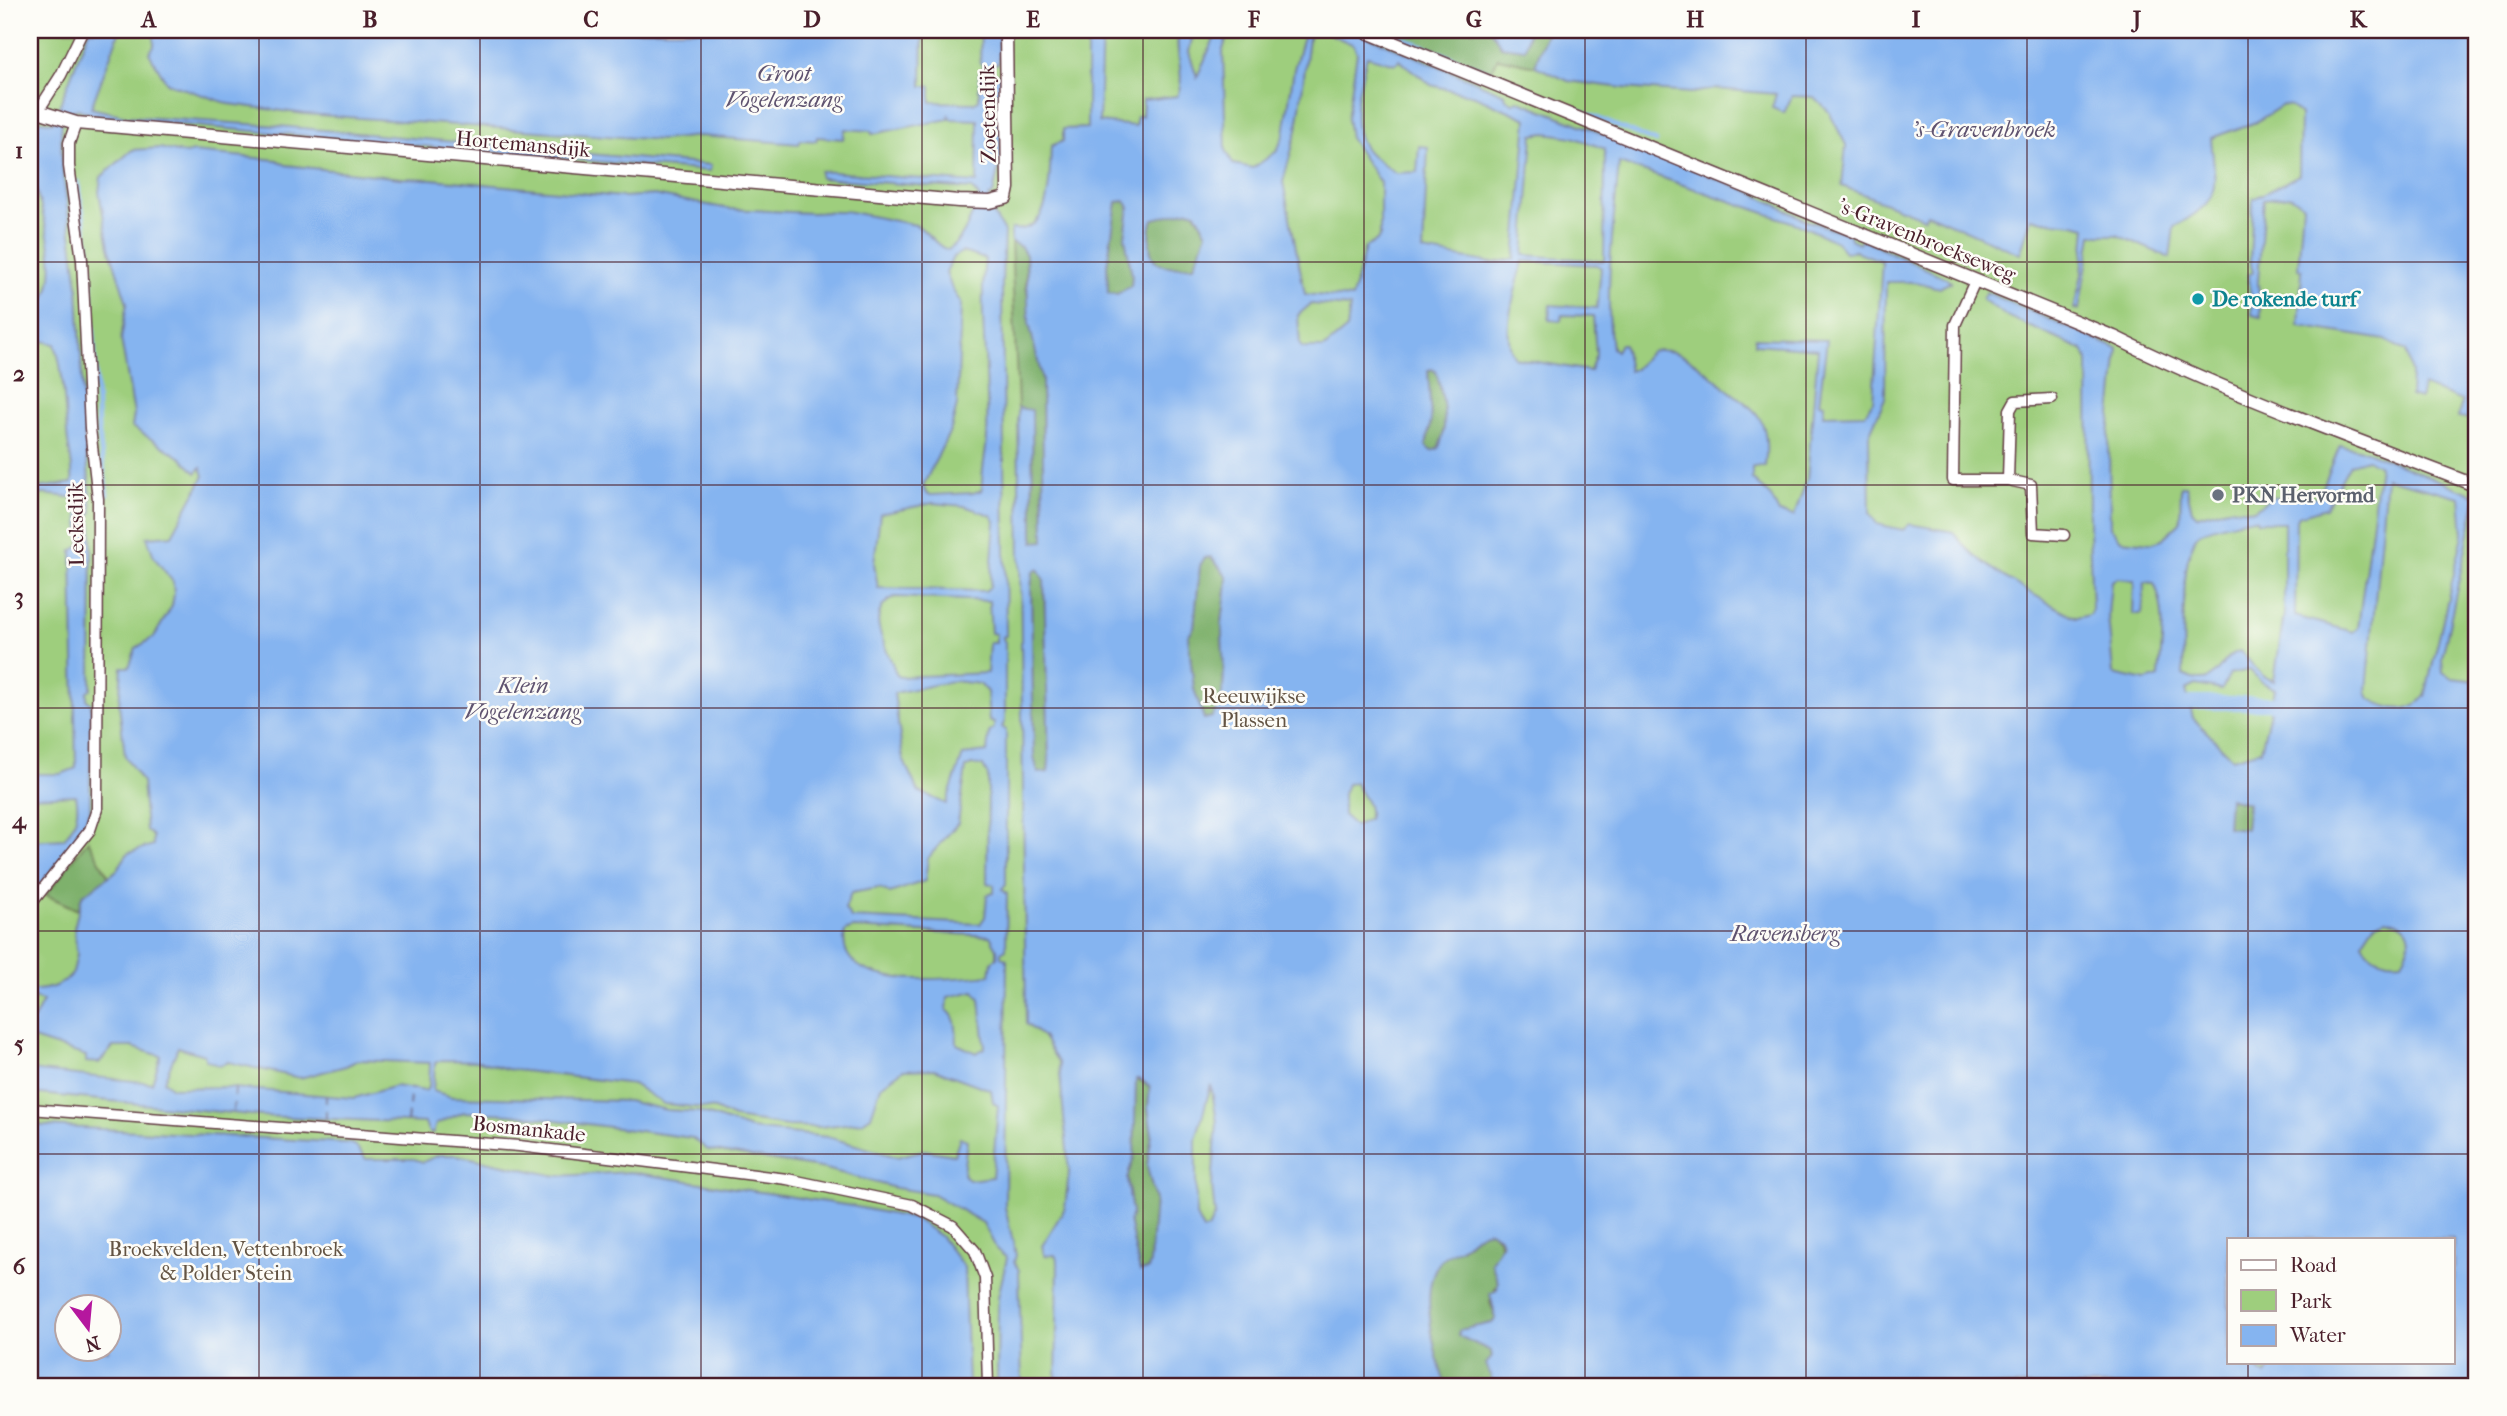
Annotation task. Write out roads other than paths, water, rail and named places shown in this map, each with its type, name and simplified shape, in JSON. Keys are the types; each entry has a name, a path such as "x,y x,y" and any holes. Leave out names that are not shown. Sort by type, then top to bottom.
{"street":[{"path":"34,111 61,75 83,30"},
{"name":"Zoetendijk","path":"1006,30 1006,198"},
{"name":"'s-Gravenbroekseweg","path":"1362,30 2114,337 2195,376 2280,411 2477,486"},
{"name":"Hortemansdijk","path":"34,111 76,123 984,202 1006,198"},
{"name":"Lecksdijk","path":"30,905 90,830 97,809 97,499 90,428 82,260 69,166 69,143 76,123"},
{"path":"1975,281 1955,325 1953,480 2008,480 2031,485 2034,533 2064,535"},
{"path":"2008,480 2010,410 2015,401 2052,399"},
{"name":"Bosmankade","path":"30,1109 458,1141 787,1179 912,1205 942,1218 975,1251 985,1278 988,1386"}],"water":[{"path":"89,30 120,30 91,108 126,116 279,126 711,165 710,171 647,166 118,119 78,109 64,113 61,126 62,166 78,286 84,427 92,512 89,517 92,528 91,689 87,691 87,700 91,703 90,810 80,834 30,898 30,873 37,865 30,858 30,841 64,839 77,813 76,795 30,797 30,774 61,774 76,768 72,551 81,545 77,498 43,494 30,497 30,489 72,483 72,464 62,377 55,344 30,338 30,263 33,290 44,300 50,286 52,270 48,236 30,164 30,120 53,122"},
{"name":"Klein Vogelenzang","path":"154,30 923,30 922,86 931,86 931,102 973,103 979,100 979,73 983,72 983,65 980,63 981,30 999,30 999,63 991,65 991,72 1000,75 1001,157 993,194 989,197 990,208 1004,232 1002,283 1006,636 1002,637 1005,642 1005,721 1002,727 1006,730 1006,885 1002,889 1007,894 1006,949 1001,952 1001,957 1007,959 1005,1207 1016,1255 1014,1262 1019,1270 1022,1386 997,1386 998,1297 1007,1258 997,1250 983,1223 933,1194 895,1188 826,1169 708,1150 692,1138 511,1114 464,1112 436,1124 433,1133 429,1133 425,1123 261,1116 30,1093 30,1070 152,1083 161,1056 132,1047 113,1047 99,1063 86,1062 86,1056 30,1038 30,1019 34,1019 43,1001 30,997 30,990 53,987 73,973 77,954 74,928 82,896 117,870 128,853 153,845 153,836 146,830 142,782 125,756 119,704 122,667 129,667 136,648 154,637 172,606 173,582 154,557 147,537 172,535 204,476 201,467 196,473 183,459 132,427 134,414 121,339 127,303 109,247 99,192 101,177 132,150 160,148 186,154 193,152 277,160 286,165 401,178 622,197 654,195 730,209 812,213 846,211 916,225 948,250 963,233 979,197 972,189 820,178 820,171 977,183 978,120 951,119 949,116 949,119 872,134 871,131 845,129 843,139 817,137 816,141 801,140 799,144 700,136 661,140 305,114 229,104 167,83 149,53 154,46","holes":["962,252 985,259 983,303 987,437 982,490 973,493 931,495 926,493 923,486 951,429 957,405 961,303 946,272 953,257","933,503 964,506 991,515 995,521 990,587 985,591 878,588 874,563 880,514","895,597 989,601 991,633 996,634 996,643 989,643 987,673 899,677 880,633 880,613 885,604","954,681 980,684 987,692 989,721 994,723 994,728 989,733 987,752 963,755 946,804 918,791 903,759 894,693","971,765 983,766 988,776 987,883 994,885 994,893 987,895 985,917 980,924 851,918 845,909 851,893 879,888 890,893 925,881 928,858 958,823 966,768","853,928 990,936 997,949 997,958 992,961 990,975 900,978 876,974 858,965 846,951 845,931","974,991 980,999 985,1048 976,1053 957,1044 955,1021 947,1010 948,997","178,1047 204,1055 206,1060 219,1066 228,1062 300,1078 346,1066 358,1060 430,1063 429,1087 425,1091 396,1086 354,1098 222,1087 172,1088 164,1081","442,1060 479,1061 507,1069 633,1084 664,1104 715,1109 734,1118 787,1126 820,1127 862,1122 871,1116 881,1086 903,1070 934,1069 991,1090 993,1102 998,1106 992,1177 969,1180 963,1174 967,1140 960,1137 954,1155 924,1150 897,1157 828,1137 750,1129 700,1112 667,1110 627,1101 452,1097 433,1091 435,1063"]},
{"name":"Ravensberg","path":"1087,30 1102,30 1099,122 1135,126 1137,116 1142,116 1143,100 1177,96 1181,80 1179,30 1194,30 1189,52 1197,77 1218,30 1229,30 1223,50 1226,150 1233,164 1253,168 1277,151 1284,134 1294,69 1305,30 1310,30 1297,130 1283,182 1305,294 1352,298 1365,247 1377,241 1380,235 1380,183 1350,138 1347,118 1357,53 1354,45 1321,30 1350,30 1505,94 1506,99 1513,103 1517,100 1751,192 1808,221 1850,234 1851,239 1859,243 1862,239 1944,277 1951,282 1939,288 1915,282 1886,282 1885,398 1869,435 1870,513 1877,524 1903,530 1910,524 1954,532 1963,544 1992,568 2077,618 2089,615 2092,609 2088,361 2083,350 2006,316 1982,299 1986,292 2118,349 2109,435 2110,527 2121,540 2150,543 2162,539 2180,522 2181,486 2186,486 2192,510 2197,516 2227,508 2254,510 2272,497 2319,497 2340,445 2367,451 2477,496 2442,658 2443,672 2452,678 2477,681 2477,1386 1494,1386 1486,1364 1492,1357 1491,1351 1459,1336 1459,1330 1492,1323 1496,1319 1490,1294 1497,1290 1498,1282 1491,1262 1502,1243 1500,1237 1490,1230 1478,1234 1446,1256 1434,1272 1430,1287 1430,1322 1446,1386 1333,1386 1331,1382 1328,1386 1056,1386 1058,1262 1055,1255 1045,1256 1042,1246 1065,1208 1069,1172 1059,1064 1043,1037 1026,1024 1018,408 1032,410 1033,536 1034,542 1044,541 1042,379 1029,323 1026,255 1021,247 1011,242 1011,229 1025,228 1035,223 1042,213 1049,186 1051,146 1063,141 1063,129 1087,128","holes":["1367,56 1395,64 1399,60 1431,85 1475,96 1527,119 1515,259 1492,263 1423,251 1428,147 1419,146 1417,172 1396,173 1369,153 1362,143 1356,106","1545,133 1573,137 1605,149 1604,261 1524,255 1533,135","1619,163 1803,226 1837,242 1845,252 1855,251 1882,261 1873,401 1865,414 1823,415 1824,404 1819,403 1827,340 1755,338 1755,344 1818,349 1807,479 1794,516 1779,513 1771,497 1752,479 1752,467 1765,466 1766,448 1762,423 1752,409 1692,360 1683,356 1662,350 1651,351 1635,369 1629,371 1624,344 1620,344 1616,351 1612,348 1609,279","1125,201 1129,207 1125,237 1132,275 1131,286 1117,294 1108,293 1107,265 1117,202","1189,210 1196,212 1207,233 1194,266 1163,265 1153,258 1150,251 1153,219","1523,261 1598,265 1601,268 1597,308 1550,305 1549,320 1561,321 1562,315 1593,316 1596,354 1590,371 1515,358 1511,348 1509,323","1311,304 1350,307 1347,329 1324,348 1303,348 1300,345 1298,315","1432,369 1436,372 1443,400 1444,430 1438,449 1431,451 1426,446 1431,421 1428,370","2367,459 2379,466 2358,628 2353,632 2295,616 2298,516 2326,508 2350,464","2386,478 2460,497 2463,535 2425,696 2406,708 2391,707 2370,699 2367,691","2256,519 2257,522 2284,522 2284,614 2274,681 2263,676 2240,651 2232,654 2211,677 2204,680 2183,675 2185,577 2193,542 2200,533 2210,528","1211,557 1227,576 1222,625 1223,685 1218,707 1212,717 1204,719 1194,689 1188,636 1194,627 1200,566 1204,558","1038,569 1044,580 1049,761 1048,772 1038,773 1034,757 1033,572","2118,578 2134,580 2133,614 2142,614 2145,582 2154,583 2162,617 2159,677 2146,681 2113,674 2108,615 2111,581","2250,670 2260,681 2275,689 2261,750 2232,758 2193,718 2186,690 2196,685 2222,690 2229,674","1355,783 1368,805 1368,819 1355,826 1343,815 1343,794 1347,784","2229,798 2248,803 2246,829 2227,827","2385,919 2401,924 2409,933 2409,946 2402,961 2373,956 2362,942 2374,924","1136,1079 1140,1079 1150,1087 1148,1108 1152,1134 1147,1166 1155,1200 1150,1262 1148,1270 1140,1272 1129,1221 1132,1213 1127,1179 1134,1156","1211,1085 1217,1122 1212,1186 1215,1215 1208,1229 1203,1230 1196,1216 1196,1139"]},
{"path":"1491,30 1529,30 1525,49 1501,46"},
{"name":"'s-Gravenbroek","path":"1547,30 2477,30 2477,420 2458,417 2462,401 2423,386 2420,399 2410,396 2411,373 2406,351 2385,340 2299,326 2302,270 2298,269 2303,205 2290,196 2264,199 2258,282 2261,317 2252,315 2249,274 2253,272 2250,261 2253,199 2299,175 2300,115 2291,106 2283,105 2256,122 2211,138 2213,192 2201,209 2174,227 2170,258 2117,235 2092,235 2079,310 2074,309 2082,274 2086,227 2031,218 2020,254 1927,213 1924,218 1842,186 1846,145 1829,112 1814,97 1792,96 1784,113 1772,108 1776,94 1716,89 1691,93 1568,81 1535,66"},
{"name":"Broekvelden, Vettenbroek & Polder Stein","path":"30,1125 348,1143 355,1145 366,1159 414,1159 423,1162 439,1155 457,1155 557,1176 630,1172 852,1206 915,1219 940,1236 964,1267 968,1386 30,1386"}],"waterway":[{"path":"1384,30 1525,87"},
{"path":"1527,89 1656,142"},
{"path":"78,182 90,259 98,427 107,495"},
{"path":"2190,703 2274,703"},
{"path":"30,762 30,774"}],"place":[{"name":"De rokende turf","path":"2198,299"},
{"name":"PKN Hervormd","path":"2218,495"}],"water label":[{"name":"Groot Vogelenzang","path":"784,86"}],"park label":[{"name":"Reeuwijkse Plassen","path":"1254,708"}]}
